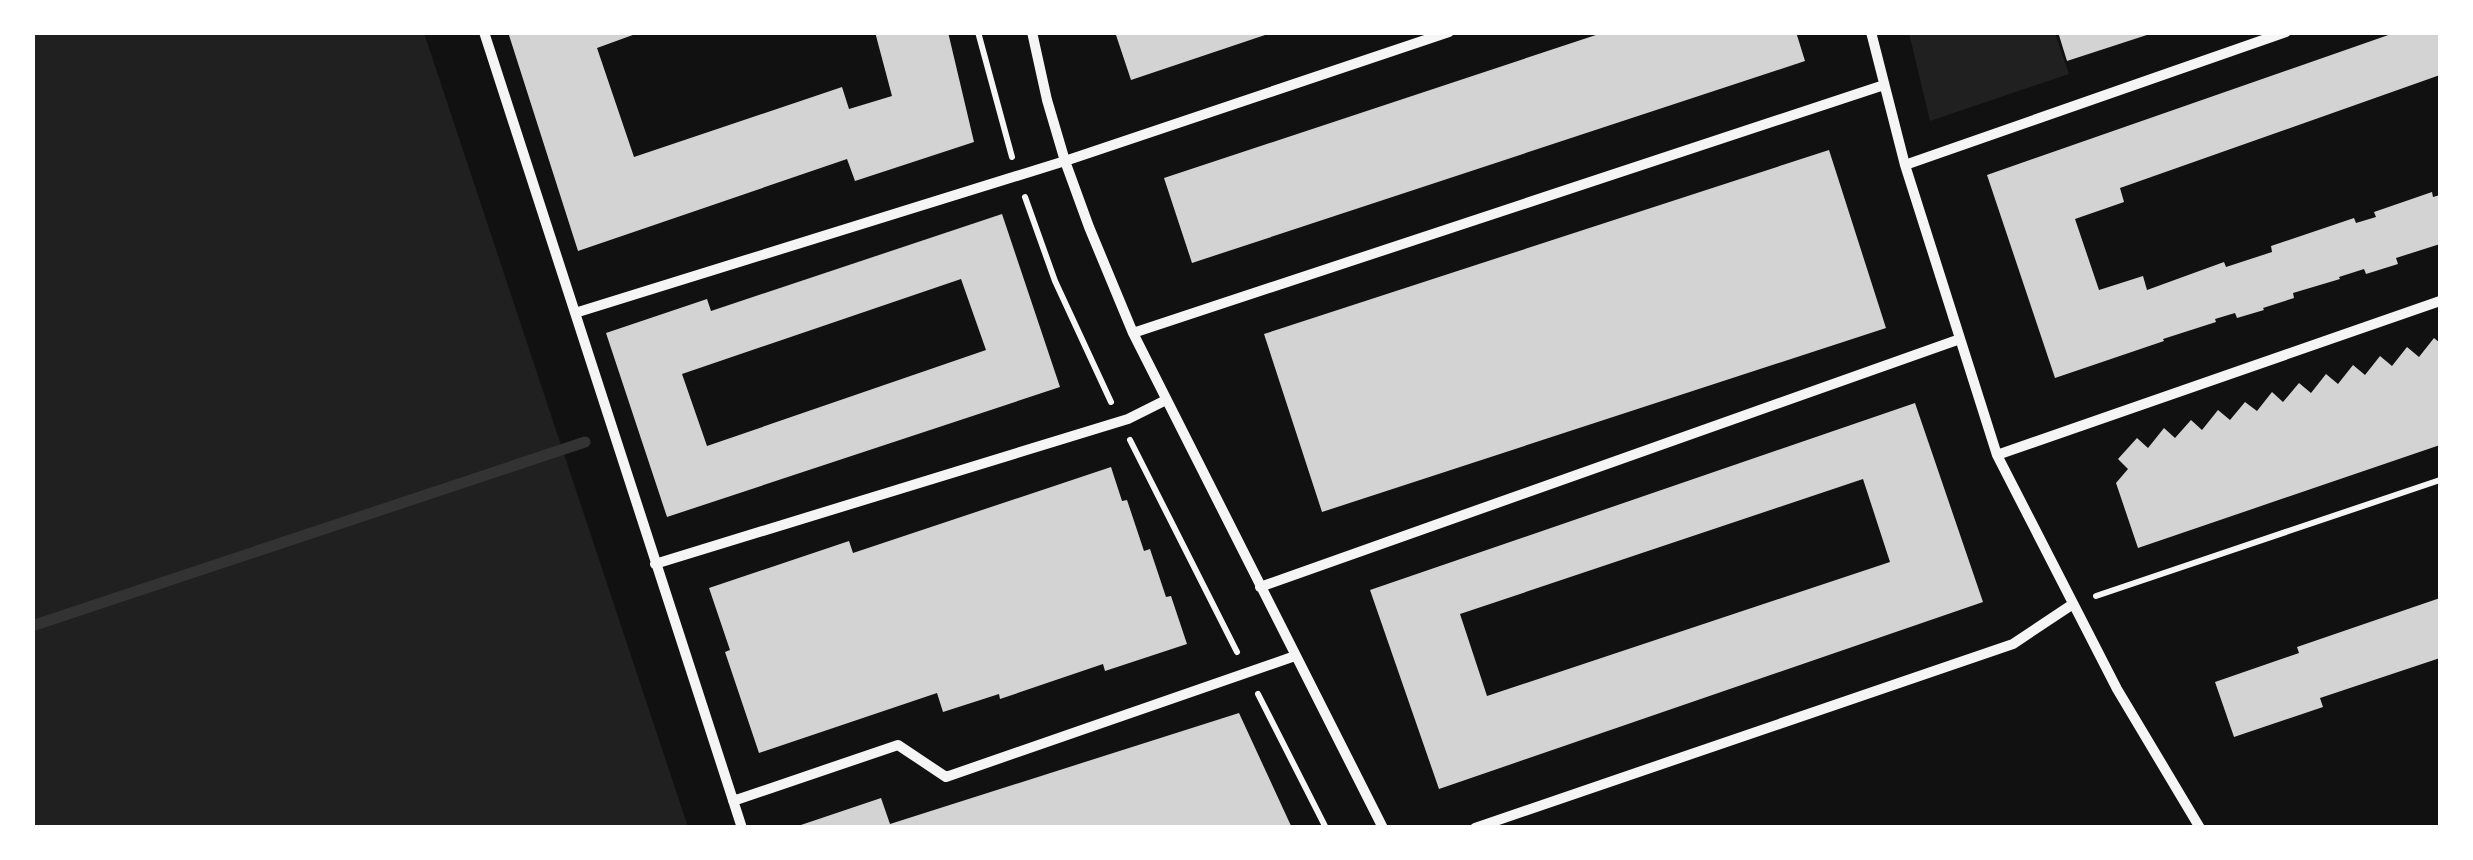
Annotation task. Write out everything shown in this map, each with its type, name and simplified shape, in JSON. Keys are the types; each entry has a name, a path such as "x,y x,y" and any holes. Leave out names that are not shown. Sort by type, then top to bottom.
{"street":[{"path":"484,32 742,828"},
{"path":"1032,32 1066,161 1133,333 1383,828"},
{"path":"575,313 1066,161 1449,32"},
{"path":"1872,32 1905,164 1997,455 2117,689 2200,828"},
{"path":"1905,164 2286,32"},
{"path":"1133,333 1884,84"},
{"path":"1997,455 2440,301"},
{"path":"1260,587 1960,340"},
{"path":"656,564 1128,419 1166,400"},
{"path":"1475,828 2013,644 2073,604"},
{"path":"733,801 898,745 946,777 1294,656"}],"path":[{"path":"2073,604 2440,480"}],"shaded area":[{"path":"32,33 424,33 688,827 33,827"},
{"path":"1909,33 2055,33 2069,74 1930,121"}],"building":[{"path":"508,32 641,32 597,48 634,157 842,87 849,109 892,96 875,32 948,32 974,142 855,181 847,159 578,251"},
{"path":"1115,32 1270,32 1271,33 1131,80"},
{"path":"1605,32 1796,32 1805,61 1192,263 1164,178"},
{"path":"2058,32 2153,32 2153,33 2067,61"},
{"path":"2397,32 2440,32 2440,75 2120,188 2124,202 2075,219 2099,290 2143,276 2147,290 2224,262 2226,267 2272,252 2271,246 2354,218 2356,223 2376,217 2374,212 2432,192 2433,197 2440,195 2440,244 2396,258 2398,264 2339,277 2293,293 2294,298 2264,310 2215,319 2216,322 2055,378 1987,175"},
{"path":"1829,150 1886,328 1322,512 1264,334"},
{"path":"1002,214 1060,387 667,517 606,333 707,299 711,311","holes":["961,279 986,350 707,446 682,374"]},
{"path":"2434,338 2440,343 2440,445 2138,548 2116,483 2128,469 2118,459 2137,438 2148,448 2164,428 2175,438 2191,420 2202,430 2218,410 2230,420 2245,402 2257,411 2272,392 2283,402 2299,383 2311,393 2326,374 2338,384 2353,365 2365,375 2380,356 2392,366 2407,347 2419,357"},
{"path":"1915,403 1983,602 1439,789 1370,590","holes":["1863,479 1890,562 1487,696 1460,614"]},
{"path":"1111,467 1144,551 1150,549 1166,597 1171,596 1187,644 1105,671 1103,664 1000,699 999,694 943,712 937,693 759,753 725,652 730,650 709,588 849,541 853,553"},
{"path":"2440,598 2440,658 2320,698 2323,707 2234,737 2215,682 2299,653 2297,647"},
{"path":"1239,713 1292,828 792,828 881,798 890,824"}],"waterway":[{"path":"32,626 585,442"}]}
